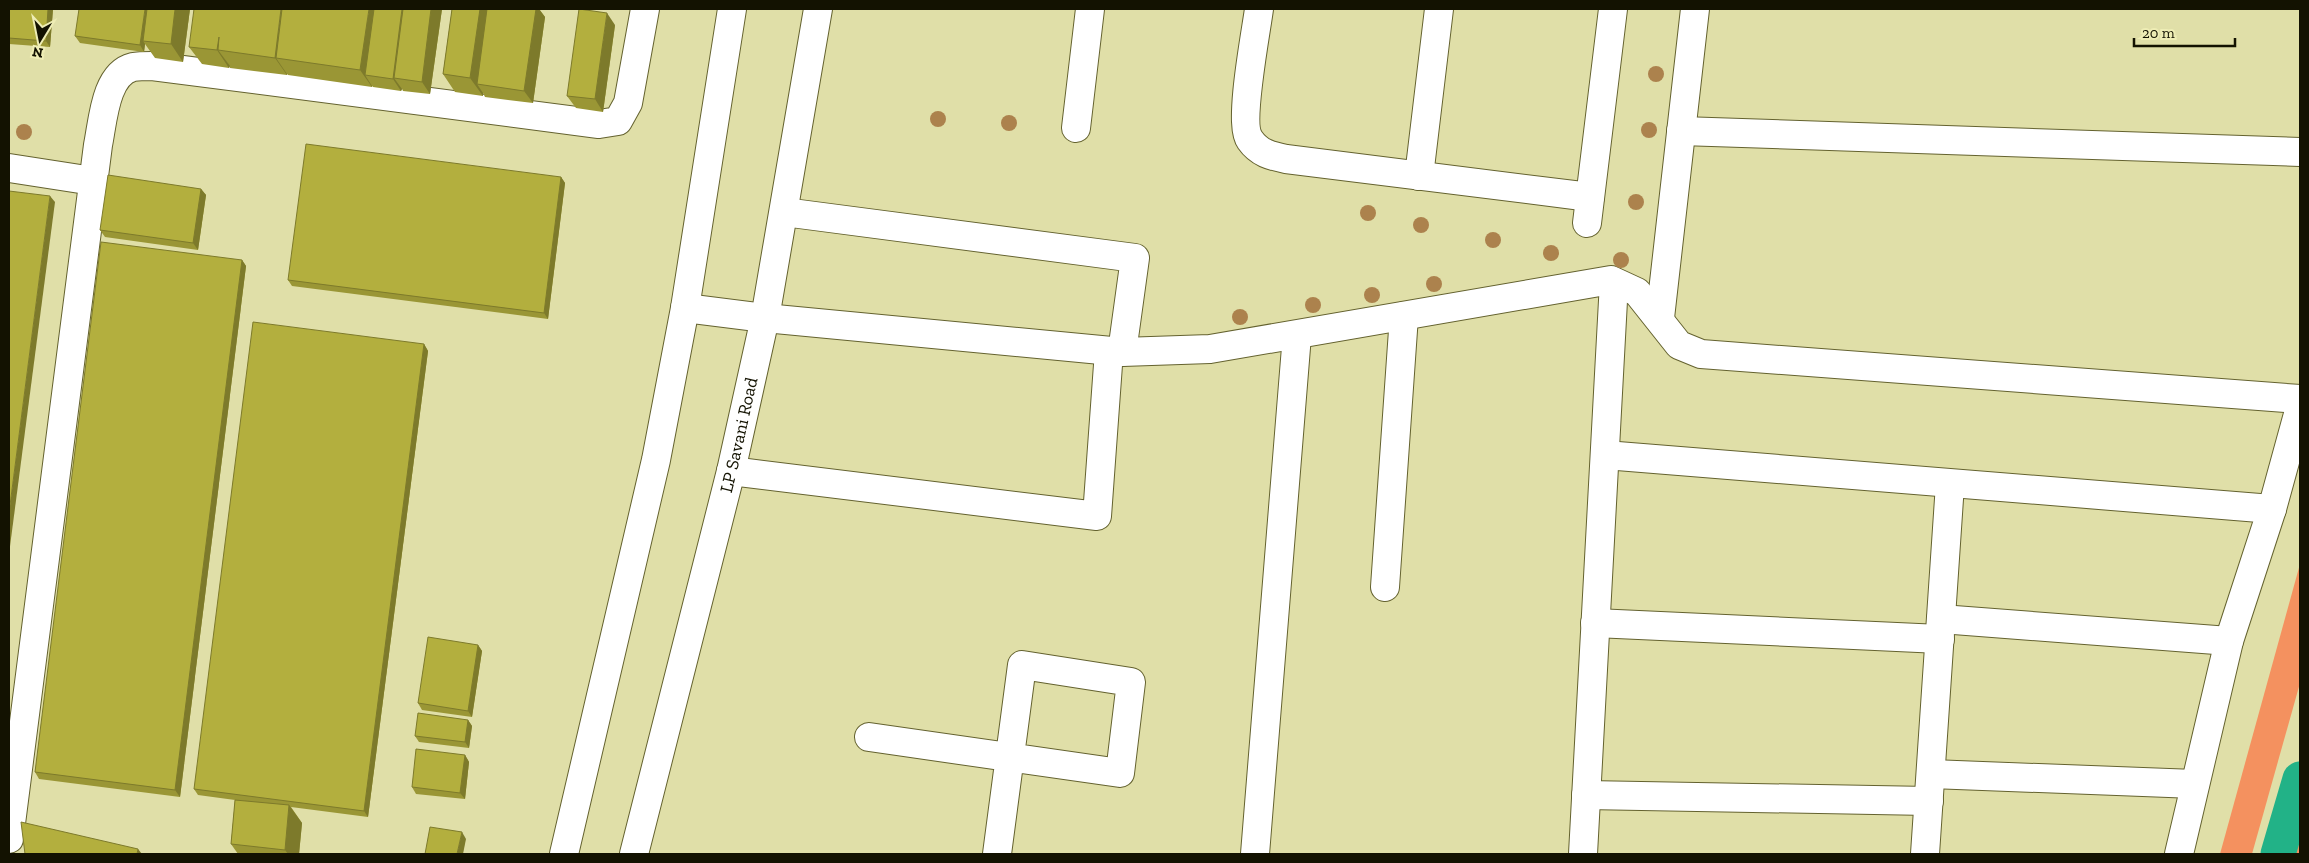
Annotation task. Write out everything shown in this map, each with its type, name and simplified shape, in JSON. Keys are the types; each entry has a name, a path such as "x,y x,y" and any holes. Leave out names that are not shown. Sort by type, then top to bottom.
{"street":[{"path":"9,839 98,145 110,92 117,77 132,67 152,66 598,124 618,121 628,103 645,9"},
{"path":"564,854 656,460 685,308 732,9"},
{"name":"LP Savani Road","path":"634,854 730,472 764,318 818,9"},
{"path":"1076,128 1090,9"},
{"path":"1259,9 1245,110 1248,138 1264,154 1286,159 1419,176 1588,210 1613,9"},
{"path":"1419,176 1439,9"},
{"path":"1660,318 1694,9"},
{"path":"1681,131 2300,152"},
{"path":"9,168 93,181"},
{"path":"730,472 1096,516 1115,351 1135,258 784,212"},
{"path":"685,308 764,318 1115,351 1210,349 1611,280 1637,292 1660,318 1679,345 1701,354 2300,399"},
{"path":"1583,854 1614,282"},
{"path":"1385,587 1404,316"},
{"path":"1255,854 1297,335"},
{"path":"2180,854 2229,641 2272,509 2300,407"},
{"path":"1604,455 2272,509"},
{"path":"1926,854 1950,484"},
{"path":"1595,623 1941,629 2229,641"},
{"path":"869,737 1010,756 1120,773 1131,682 1022,665 1010,756 997,854"},
{"path":"1586,795 2195,784"}],"shaded area":[{"path":"2300,564 2300,683 2252,854 2220,854"},
{"path":"2300,823 2300,854 2291,854"}],"building":[{"path":"9,9 48,9 46,41 9,38"},
{"path":"79,9 145,9 140,45 75,36"},
{"path":"147,9 175,9 171,44 143,41"},
{"path":"194,9 281,9 275,58 218,50 219,37 217,50 189,47"},
{"path":"282,9 369,9 360,70 276,58"},
{"path":"374,9 402,9 393,79 365,75"},
{"path":"403,9 431,9 422,82 394,78"},
{"path":"452,9 480,9 470,78 443,74"},
{"path":"487,9 536,9 524,91 477,84"},
{"path":"579,9 607,13 595,99 567,96"},
{"path":"306,144 561,177 544,313 288,280"},
{"path":"108,175 201,189 193,243 100,230"},
{"path":"9,191 50,196 9,513"},
{"path":"101,242 242,260 175,790 35,772"},
{"path":"253,322 424,344 364,811 194,789"},
{"path":"428,637 478,645 468,711 418,703"},
{"path":"418,713 468,720 465,742 415,736"},
{"path":"416,749 465,755 460,793 412,787"},
{"path":"235,800 289,805 285,850 231,844"},
{"path":"21,822 138,849 137,854 25,854"},
{"path":"430,827 462,832 457,854 425,854"}],"waterway":[{"path":"2278,854 2300,779"}]}
